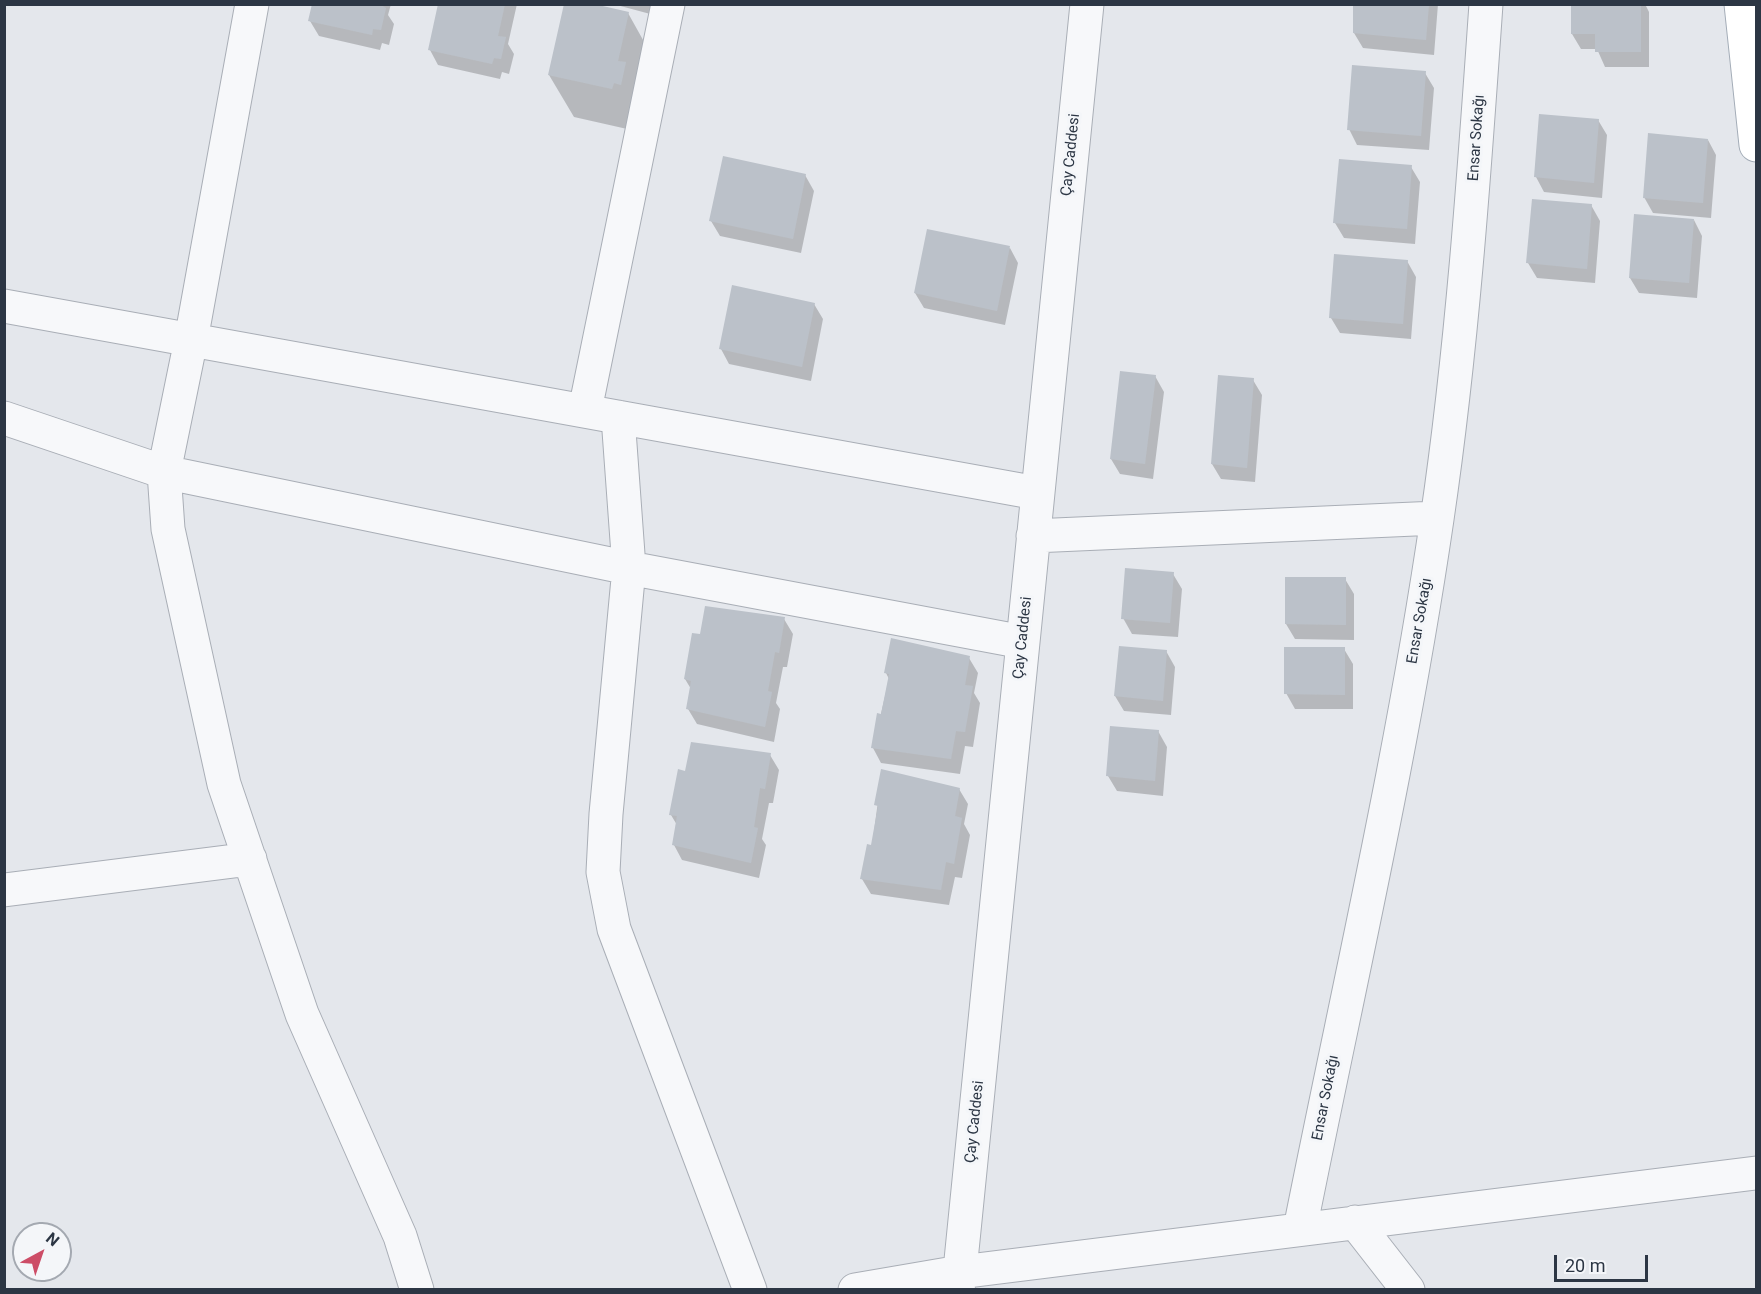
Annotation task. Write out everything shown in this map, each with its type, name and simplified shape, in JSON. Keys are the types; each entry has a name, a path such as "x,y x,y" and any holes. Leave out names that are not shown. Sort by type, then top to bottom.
{"main road":[{"path":"1741,4 1756,145"}],"street":[{"path":"252,4 191,340 164,472 168,529 224,784 302,1014 400,1236 417,1290"},
{"path":"585,410 668,4"},
{"name":"Çay Caddesi","path":"959,1281 1087,4"},
{"name":"Ensar Sokağı","path":"1300,1229 1407,697 1437,518 1470,242 1486,4"},
{"path":"4,306 1037,493"},
{"path":"618,417 629,568 606,814 603,872 614,929 750,1290"},
{"path":"4,418 164,472 629,568 1023,642"},
{"path":"1033,536 1437,518"},
{"path":"4,890 250,859"},
{"path":"855,1290 959,1281 1300,1229 1756,1173"},
{"path":"1355,1222 1408,1290"}],"building":[{"path":"312,4 379,4 386,8 381,30 373,29 372,35 308,21"},
{"path":"438,4 505,4 498,36 506,37 501,59 494,58 492,64 428,50"},
{"path":"564,4 594,4 629,12 618,61 626,62 621,85 614,83 612,89 548,75"},
{"path":"1353,4 1429,4 1426,40 1353,33"},
{"path":"1571,4 1641,4 1641,52 1595,52 1595,34 1571,34"},
{"path":"1352,65 1426,71 1421,136 1347,130"},
{"path":"1539,114 1599,119 1594,183 1534,177"},
{"path":"1648,133 1708,139 1703,203 1643,198"},
{"path":"723,156 806,174 793,239 709,221"},
{"path":"1339,159 1412,165 1407,229 1333,223"},
{"path":"1532,199 1592,204 1587,269 1526,263"},
{"path":"1634,214 1694,219 1689,283 1629,278"},
{"path":"927,229 1010,246 997,311 914,293"},
{"path":"1334,254 1408,260 1403,324 1329,318"},
{"path":"732,285 815,303 802,367 719,349"},
{"path":"1120,371 1156,375 1145,464 1110,459"},
{"path":"1218,375 1254,378 1247,468 1211,464"},
{"path":"1125,568 1174,572 1170,623 1121,619"},
{"path":"1285,577 1346,577 1346,625 1285,624"},
{"path":"705,606 785,617 779,653 775,652 768,691 772,692 765,727 686,709 691,681 684,679 692,633 700,634"},
{"path":"891,638 970,656 965,685 973,686 965,732 956,731 951,759 871,748 877,713 881,714 889,674 884,673"},
{"path":"1119,646 1167,650 1163,701 1114,696"},
{"path":"1284,647 1345,647 1345,695 1284,694"},
{"path":"1110,726 1159,730 1155,781 1106,776"},
{"path":"691,742 771,753 765,789 760,788 754,827 758,828 751,863 672,845 677,816 669,815 678,769 685,771"},
{"path":"881,769 960,788 955,816 962,818 954,864 946,862 941,890 860,879 867,844 871,845 878,806 874,805"}]}
